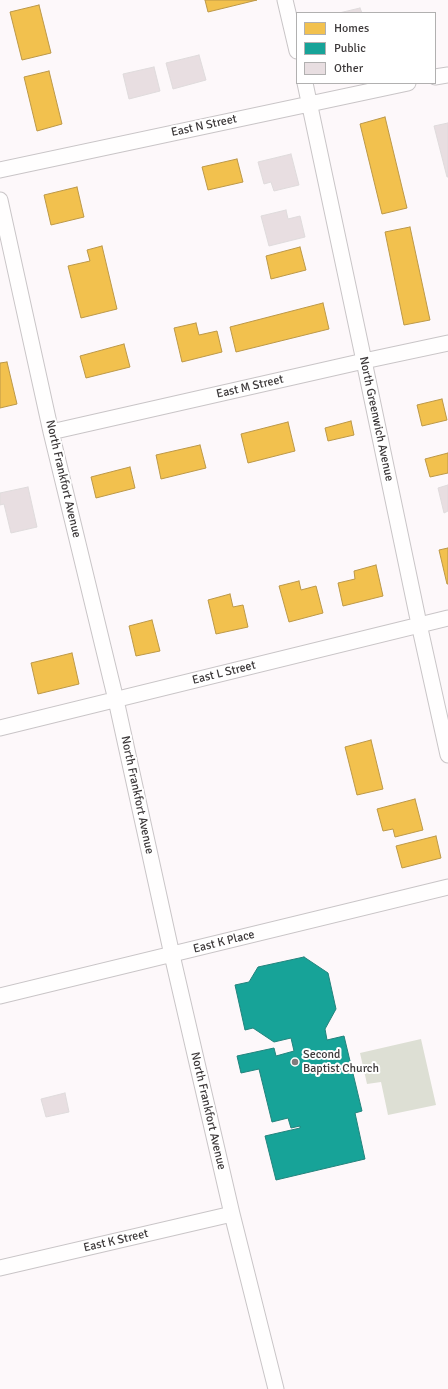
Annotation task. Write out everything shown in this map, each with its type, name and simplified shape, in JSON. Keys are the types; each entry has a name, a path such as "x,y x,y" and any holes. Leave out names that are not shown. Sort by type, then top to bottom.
{"street":[{"path":"285,0 296,47"},
{"path":"436,77 448,75"},
{"name":"North Greenwich Avenue","path":"304,84 448,755"},
{"name":"East N Street","path":"0,170 403,84"},
{"name":"North Frankfort Avenue","path":"0,200 51,432 116,700 172,955 232,1214 276,1389"},
{"name":"East M Street","path":"51,432 448,343"},
{"name":"East L Street","path":"0,728 448,618"},
{"name":"East K Place","path":"0,996 448,887"},
{"name":"East K Street","path":"0,1268 232,1214"}],"shaded area":[{"path":"421,1039 436,1105 388,1115 381,1082 367,1084 360,1053"}],"building: Homes":[{"path":"205,0 257,0 208,12"},
{"path":"39,5 51,53 22,60 10,12"},
{"path":"49,71 62,124 37,131 24,77"},
{"path":"385,117 407,208 382,214 360,124"},
{"path":"237,159 243,182 208,190 202,167"},
{"path":"77,187 84,217 51,225 44,195"},
{"path":"410,227 430,320 404,325 385,232"},
{"path":"102,246 117,309 81,318 68,266 90,261 87,250"},
{"path":"300,247 306,270 271,279 266,256"},
{"path":"323,303 329,329 236,352 230,327"},
{"path":"196,323 199,335 217,331 222,352 182,362 174,328"},
{"path":"124,344 130,367 86,378 80,356"},
{"path":"7,362 17,404 0,408 0,363"},
{"path":"442,399 447,420 422,426 417,405"},
{"path":"351,421 354,435 328,441 325,428"},
{"path":"288,422 295,451 248,463 241,434"},
{"path":"200,445 206,468 161,479 156,455"},
{"path":"448,453 448,473 430,477 425,459"},
{"path":"130,467 135,488 96,498 91,477"},
{"path":"448,548 448,584 447,584 439,550"},
{"path":"376,565 383,596 343,606 338,583 355,579 354,571"},
{"path":"299,581 301,590 316,586 323,613 289,622 279,586"},
{"path":"230,594 233,607 243,605 248,627 216,634 208,600"},
{"path":"152,620 160,651 136,656 129,626"},
{"path":"72,653 79,684 38,694 31,663"},
{"path":"371,740 383,789 357,795 345,747"},
{"path":"415,799 423,830 395,837 393,829 383,831 377,809"},
{"path":"436,836 441,858 402,868 396,846"}],"building: Public":[{"name":"Second Baptist Church","path":"304,957 328,973 336,1009 325,1029 327,1040 344,1036 362,1111 355,1113 365,1159 276,1180 265,1136 300,1128 300,1126 291,1128 288,1118 272,1122 259,1069 241,1073 237,1056 274,1048 276,1056 294,1051 291,1038 274,1042 253,1028 245,1030 235,985 249,982 258,967"}],"building: Other":[{"path":"360,8 362,12 343,12"},
{"path":"199,55 206,80 173,89 166,63"},
{"path":"154,67 160,91 129,99 123,74"},
{"path":"448,123 448,177 447,177 434,126"},
{"path":"291,154 299,185 274,191 271,182 264,184 258,162"},
{"path":"286,210 288,219 300,216 305,237 269,246 261,216"},
{"path":"448,485 448,511 444,513 438,488"},
{"path":"28,487 37,527 11,533 4,504 0,505 0,493"},
{"path":"65,1093 69,1112 46,1117 41,1099"}],"place":[{"name":"Second Baptist Church","path":"295,1062"}]}
